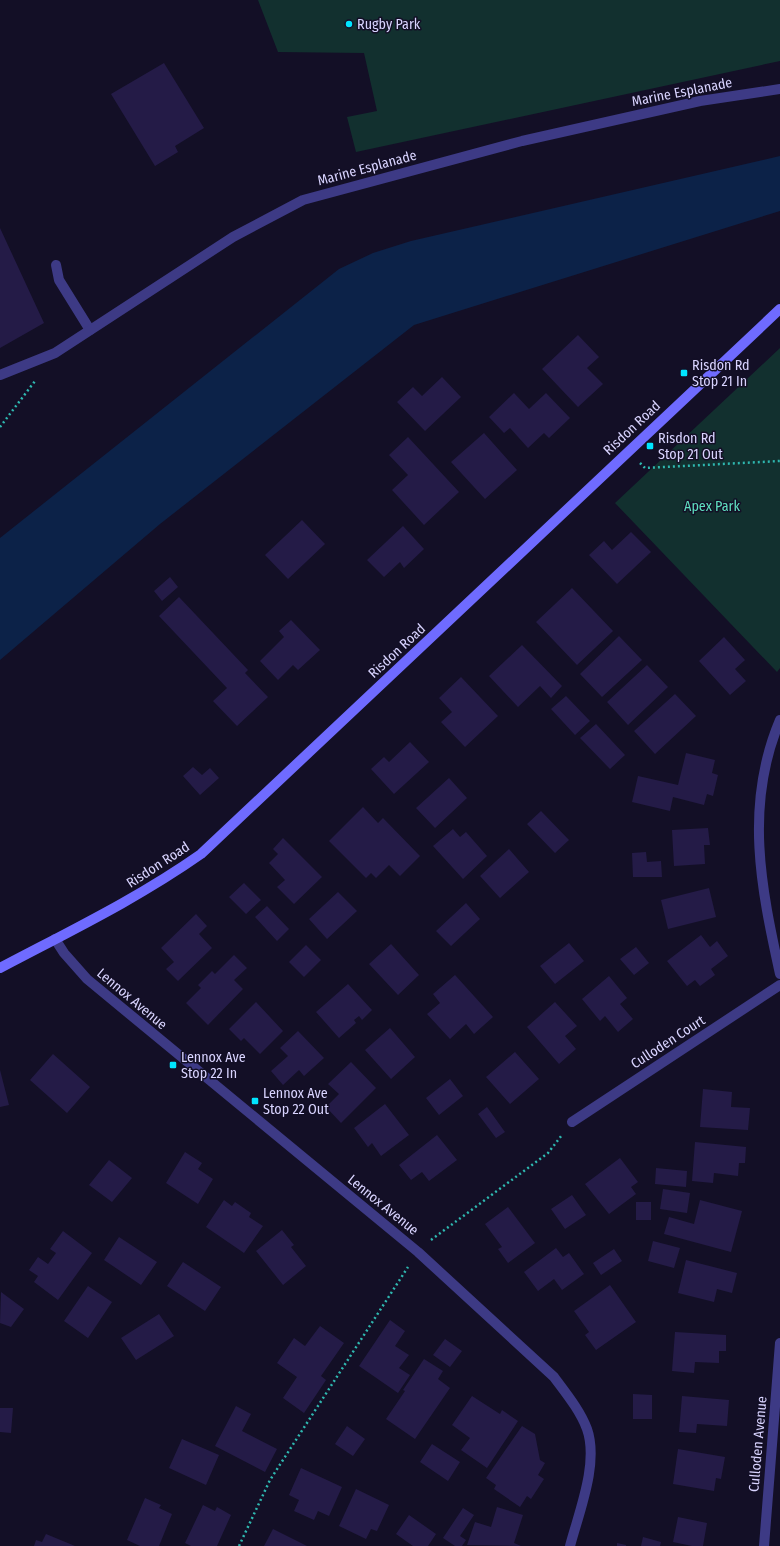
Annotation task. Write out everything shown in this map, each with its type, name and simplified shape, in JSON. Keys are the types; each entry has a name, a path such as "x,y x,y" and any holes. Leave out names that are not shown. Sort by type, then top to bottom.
{"street":[{"name":"Marine Esplanade","path":"0,375 55,353 233,237 303,200 529,139 700,100 780,89"},
{"path":"56,265 59,280 90,330"},
{"name":"Risdon Road","path":"0,968 128,901 201,854 780,309"},
{"path":"780,720 765,772 759,813 759,857 765,904 780,974"},
{"name":"Lennox Avenue","path":"55,939 64,953 86,979 418,1252 554,1377 572,1401 587,1429 591,1460 586,1487 570,1546"},
{"name":"Culloden Court","path":"572,1122 780,985"},
{"name":"Culloden Avenue","path":"764,1546 780,1343"}],"path":[{"path":"0,427 37,378"},
{"path":"628,451 645,468 780,461"},
{"path":"239,1546 270,1480 418,1252 443,1230 548,1153 572,1122"}],"green space":[{"path":"258,0 780,0 780,61 356,152 347,117 377,111 364,53 278,52"},
{"name":"Apex Park","path":"780,348 780,668 777,672 615,503"}],"water":[{"path":"780,156 780,211 414,325 160,524 0,660 0,538 339,269 373,253 411,241"}],"building":[{"path":"164,63 204,128 175,146 178,152 155,166 111,94"},
{"path":"0,228 44,323 0,348"},
{"path":"578,335 599,357 587,368 603,384 578,407 542,369"},
{"path":"442,377 461,397 425,431 397,402 413,387 422,396"},
{"path":"514,393 529,409 546,393 570,418 549,438 544,433 528,448 510,428 504,433 489,417"},
{"path":"484,433 517,470 485,499 451,462"},
{"path":"408,437 459,492 424,525 392,490 408,475 389,455"},
{"path":"302,520 325,544 288,579 265,555"},
{"path":"403,526 424,549 404,568 400,562 384,577 367,560"},
{"path":"631,532 651,552 617,584 589,555 604,541 612,550"},
{"path":"170,577 178,587 162,601 154,591"},
{"path":"572,588 613,631 577,665 536,622"},
{"path":"179,597 248,670 245,673 268,697 237,726 213,701 227,688 159,616"},
{"path":"291,620 320,650 298,670 293,665 278,680 260,661 284,637 279,631"},
{"path":"619,636 642,660 602,697 580,674"},
{"path":"724,637 745,660 735,669 746,681 730,695 699,661"},
{"path":"522,645 562,686 551,698 540,686 518,707 489,676"},
{"path":"647,665 668,687 628,725 607,702"},
{"path":"461,677 498,716 465,747 441,722 452,712 439,698"},
{"path":"675,694 696,716 655,754 634,731"},
{"path":"566,696 590,721 575,735 551,709"},
{"path":"596,724 625,755 610,769 580,738"},
{"path":"410,742 429,762 394,794 371,769 384,757 389,762"},
{"path":"686,753 715,760 712,773 718,775 713,796 707,794 704,805 673,797 670,811 632,802 638,776 678,785"},
{"path":"193,767 202,775 210,768 219,778 200,795 183,776"},
{"path":"449,778 467,798 435,828 416,808"},
{"path":"363,807 378,823 383,818 420,856 400,876 389,865 376,878 371,873 366,878 329,841"},
{"path":"541,811 569,840 555,853 527,824"},
{"path":"708,828 710,845 704,845 705,864 674,866 672,830"},
{"path":"453,829 460,837 466,832 487,856 463,879 433,846"},
{"path":"283,838 322,877 294,904 277,887 285,880 269,863 278,854 273,849"},
{"path":"509,849 529,872 500,898 480,876"},
{"path":"646,852 647,862 661,861 662,877 633,877 632,853"},
{"path":"244,883 261,900 246,914 229,897"},
{"path":"709,888 716,917 668,929 661,900"},
{"path":"338,892 357,911 327,939 309,919"},
{"path":"466,903 480,919 451,946 436,931"},
{"path":"267,906 289,929 277,941 255,917"},
{"path":"196,914 207,926 199,934 212,948 178,981 166,969 174,962 161,948"},
{"path":"701,935 710,947 717,941 728,956 711,969 715,975 700,986 695,980 687,986 667,961"},
{"path":"569,943 584,961 555,984 540,966"},
{"path":"391,944 419,975 398,995 369,964"},
{"path":"306,945 321,960 304,977 289,962"},
{"path":"636,947 649,963 634,975 620,959"},
{"path":"234,955 247,968 234,980 243,989 208,1025 186,1003 201,988 198,985 212,971 215,974"},
{"path":"455,975 493,1017 474,1034 466,1024 450,1039 427,1014 440,1003 433,994"},
{"path":"609,976 627,998 620,1004 633,1019 618,1032 605,1016 600,1021 582,999"},
{"path":"348,984 372,1010 362,1020 359,1016 354,1020 356,1023 339,1038 316,1012"},
{"path":"256,1002 283,1031 260,1054 244,1038 241,1041 229,1029"},
{"path":"555,1002 577,1026 565,1036 576,1049 559,1064 527,1027"},
{"path":"390,1028 415,1057 391,1079 365,1050"},
{"path":"298,1031 324,1058 304,1076 299,1070 283,1085 271,1071 288,1056 280,1048"},
{"path":"515,1052 539,1079 510,1104 486,1077"},
{"path":"53,1054 90,1087 67,1113 30,1080"},
{"path":"351,1062 376,1088 341,1123 326,1107 339,1094 328,1084"},
{"path":"0,1070 9,1105 0,1107"},
{"path":"450,1079 463,1096 439,1115 426,1098"},
{"path":"703,1089 732,1092 731,1107 750,1108 748,1130 700,1127"},
{"path":"385,1104 409,1135 381,1156 372,1143 368,1147 354,1128"},
{"path":"487,1107 505,1132 496,1138 478,1114"},
{"path":"437,1135 457,1160 429,1181 422,1172 411,1180 399,1165"},
{"path":"695,1142 746,1147 745,1163 739,1163 738,1176 714,1173 713,1183 692,1181"},
{"path":"185,1152 202,1163 198,1169 213,1179 198,1204 166,1183"},
{"path":"620,1158 638,1182 631,1187 636,1194 609,1214 585,1184"},
{"path":"109,1160 132,1178 112,1202 89,1185"},
{"path":"656,1168 687,1171 686,1187 655,1184"},
{"path":"663,1189 690,1193 687,1213 660,1209"},
{"path":"572,1195 586,1215 565,1229 551,1209"},
{"path":"224,1200 232,1206 235,1202 251,1213 249,1217 263,1226 244,1253 206,1227"},
{"path":"700,1200 742,1211 731,1252 664,1234 669,1217 694,1224"},
{"path":"636,1202 651,1202 651,1220 636,1220"},
{"path":"508,1207 535,1243 508,1263 498,1249 502,1247 485,1224"},
{"path":"282,1230 294,1245 291,1247 306,1266 283,1285 256,1251"},
{"path":"63,1231 92,1253 58,1300 34,1282 38,1276 29,1270 38,1257 48,1264 56,1253 50,1249"},
{"path":"119,1237 157,1262 141,1285 104,1260"},
{"path":"653,1241 680,1248 674,1268 648,1261"},
{"path":"556,1248 563,1257 569,1253 584,1274 562,1290 554,1279 538,1291 524,1272"},
{"path":"614,1249 622,1261 601,1275 593,1263"},
{"path":"686,1260 737,1273 732,1293 717,1289 714,1302 678,1293"},
{"path":"183,1262 221,1287 205,1311 167,1286"},
{"path":"610,1285 636,1322 596,1350 585,1335 589,1332 574,1311"},
{"path":"88,1286 112,1302 88,1338 64,1321"},
{"path":"1,1292 24,1309 11,1327 0,1323"},
{"path":"159,1314 174,1336 136,1360 121,1338"},
{"path":"390,1320 405,1331 395,1346 409,1355 399,1368 410,1375 398,1393 359,1366"},
{"path":"320,1326 344,1343 321,1376 326,1380 304,1413 283,1398 297,1377 277,1363 294,1338 305,1346"},
{"path":"675,1332 726,1335 726,1351 719,1351 719,1363 695,1362 694,1373 672,1371"},
{"path":"445,1339 462,1351 450,1367 433,1355"},
{"path":"424,1359 443,1371 438,1379 450,1388 415,1439 386,1419"},
{"path":"633,1394 652,1395 652,1419 633,1419"},
{"path":"472,1396 500,1414 502,1410 518,1421 487,1468 461,1450 470,1438 452,1425"},
{"path":"682,1396 729,1400 727,1426 697,1424 696,1433 679,1432"},
{"path":"236,1406 251,1414 242,1431 277,1449 265,1472 215,1446"},
{"path":"0,1408 13,1408 11,1433 0,1432"},
{"path":"347,1426 365,1439 353,1456 335,1444"},
{"path":"522,1426 535,1434 540,1460 545,1463 538,1475 544,1479 531,1499 527,1496 520,1507 494,1489 496,1485 486,1478"},
{"path":"182,1439 219,1455 206,1485 169,1468"},
{"path":"432,1444 460,1462 448,1481 420,1462"},
{"path":"678,1449 725,1457 721,1479 716,1478 714,1491 673,1484"},
{"path":"301,1468 342,1487 329,1516 318,1511 314,1520 294,1511 299,1500 289,1495"},
{"path":"356,1489 389,1505 377,1531 371,1529 366,1539 339,1526"},
{"path":"145,1498 161,1505 159,1508 172,1514 159,1546 140,1546 127,1540"},
{"path":"203,1505 215,1511 217,1507 231,1515 217,1546 191,1546 185,1543"},
{"path":"497,1507 523,1515 514,1543 521,1546 467,1545 475,1522 491,1527"},
{"path":"463,1508 474,1515 460,1536 466,1540 462,1546 455,1546 443,1538"},
{"path":"409,1515 436,1534 428,1546 413,1546 396,1534"},
{"path":"678,1517 707,1523 703,1546 692,1546 673,1542"},
{"path":"273,1529 307,1546 264,1546"},
{"path":"46,1534 75,1546 34,1546 36,1540 42,1542"},
{"path":"643,1537 661,1542 660,1546 641,1546"},
{"path":"617,1543 626,1545 626,1546 617,1546"}],"place":[{"name":"Rugby Park","path":"349,24"},
{"name":"Risdon Rd Stop 21 In","path":"684,373"},
{"name":"Risdon Rd Stop 21 Out","path":"650,446"},
{"name":"Lennox Ave Stop 22 In","path":"173,1065"},
{"name":"Lennox Ave Stop 22 Out","path":"255,1101"}]}
